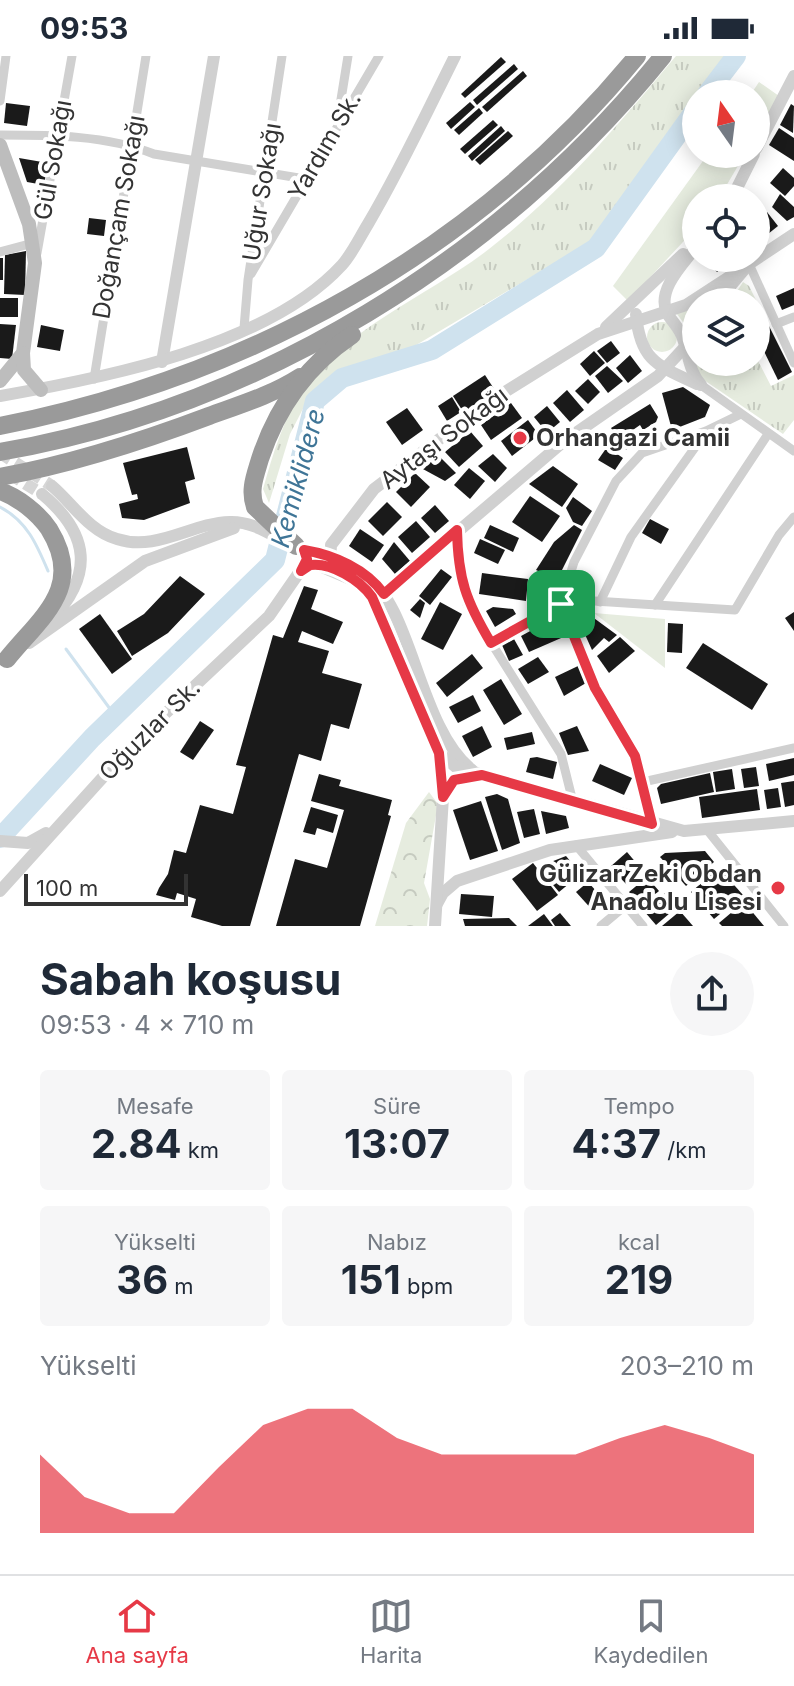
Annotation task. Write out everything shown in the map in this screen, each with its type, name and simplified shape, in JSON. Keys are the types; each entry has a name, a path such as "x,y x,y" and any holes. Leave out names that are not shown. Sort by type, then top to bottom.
{"highway":[{"path":"0,426 79,410 170,381 284,333 340,305 400,268 463,223 518,177 637,56"},
{"path":"300,548 259,521 251,490 268,435 289,395 343,341 424,288 590,139 663,56"},
{"path":"0,452 119,423 199,396 293,355 339,332 492,225"},
{"path":"0,477 56,467 174,429 275,390 315,366"},
{"path":"0,418 79,410"},
{"path":"0,491 42,520 57,544 64,568 60,590 53,603 4,661"}],"main road":[{"path":"0,145 33,243 35,263 23,353 24,370 41,390"},
{"path":"0,381 23,353"}],"street":[{"path":"0,101 6,56"},
{"name":"Gül Sokağı","path":"35,263 72,56"},
{"name":"Doğançam Sokağı","path":"94,379 146,56"},
{"path":"162,362 214,56"},
{"name":"Uğur Sokağı","path":"244,328 248,280 282,56"},
{"path":"338,121 348,56"},
{"name":"Yardım Sk.","path":"248,280 338,121 379,56"},
{"path":"0,396 94,379 162,362 304,299 343,264 388,190 455,56"},
{"path":"770,123 794,76"},
{"path":"0,135 57,136 131,145 154,154 305,179"},
{"path":"770,250 794,234"},
{"path":"0,252 33,243"},
{"path":"598,334 682,255"},
{"path":"682,267 666,290 667,312 682,336"},
{"path":"598,334 698,299 737,272"},
{"path":"729,288 742,272"},
{"path":"753,272 794,363"},
{"path":"644,292 637,306 643,347 665,369 701,385 794,451"},
{"path":"776,324 794,317"},
{"name":"Aytaşı Sokağı","path":"330,550 374,489 394,471 484,405 598,334"},
{"path":"379,598 563,442 639,391 682,351"},
{"path":"694,376 701,385"},
{"path":"652,824 635,756 595,688 562,602 574,562 616,481 642,453 706,431 741,414"},
{"path":"600,602 631,537 706,431"},
{"path":"655,605 768,434"},
{"path":"26,645 72,595 81,562 75,532 47,490 87,522 121,541 150,542 230,522 259,521"},
{"path":"491,643 562,602 735,610 779,535 794,517"},
{"path":"4,661 145,561 212,534 259,521"},
{"path":"457,530 458,570 467,604 561,754 572,798"},
{"path":"300,548 330,550 372,580 439,753 443,797 435,926"},
{"path":"300,548 307,559 301,571"},
{"path":"330,550 337,571"},
{"path":"301,571 315,564 337,571 379,598 446,739 463,762 482,775"},
{"name":"Oğuzlar Sk.","path":"0,891 154,723 269,616 301,571"},
{"path":"643,782 794,748"},
{"path":"439,753 456,767 684,831"},
{"path":"443,797 454,780 482,775"},
{"path":"0,841 28,843 41,838 89,792"},
{"path":"608,841 623,835 626,827 624,818 613,811"},
{"path":"439,856 449,874 460,877 576,845 794,821"},
{"path":"708,831 784,926"},
{"path":"576,845 643,926"},
{"path":"443,926 437,904 449,886 477,873"},
{"path":"601,926 626,905"}],"green space":[{"path":"676,56 726,56 709,80 682,80 682,117 594,240 406,351 340,370 308,399 290,434 269,503 263,489 279,437 304,388 321,367 365,330 467,265 515,228 588,157"},
{"path":"770,90 779,96 770,111"},
{"path":"698,168 737,168 727,184 686,184"},
{"path":"682,190 682,243 628,301 613,286"},
{"path":"662,322 668,323 676,331 676,343 668,351 662,352 656,351 648,343 647,337 648,331 656,323"},
{"path":"794,375 794,420 783,434 701,378 766,376 771,386"},
{"path":"594,613 665,619 665,668"},
{"path":"429,792 438,804 424,883 430,899 427,926 375,926 406,823"}],"building":[{"path":"501,57 506,62 465,98 461,94"},
{"path":"514,64 518,69 477,105 473,100"},
{"path":"523,71 527,76 487,112 482,107"},
{"path":"470,102 475,107 451,129 446,123"},
{"path":"6,103 30,106 27,126 4,123"},
{"path":"791,104 794,106 793,133 780,125"},
{"path":"479,108 483,113 459,135 454,130"},
{"path":"493,120 498,125 465,154 460,149"},
{"path":"501,126 505,131 472,161 468,156"},
{"path":"779,128 794,138 794,161 770,146"},
{"path":"508,131 513,136 480,165 475,160"},
{"path":"19,158 48,163 44,185 27,182"},
{"path":"783,168 794,178 794,186 785,196 770,183"},
{"path":"780,194 794,207 794,217 787,221 772,207"},
{"path":"770,216 778,226 770,232"},
{"path":"89,218 106,220 104,236 87,234"},
{"path":"26,251 25,295 4,294 5,255"},
{"path":"0,258 3,258 3,280 0,280"},
{"path":"794,288 794,305 782,310 776,296"},
{"path":"0,298 18,298 18,317 0,317"},
{"path":"0,324 16,325 12,359 0,358"},
{"path":"41,325 64,330 60,351 37,347"},
{"path":"770,328 792,372 778,380 770,364"},
{"path":"611,341 620,353 607,363 597,351"},
{"path":"594,351 605,363 590,376 580,364"},
{"path":"630,355 642,371 628,383 616,368"},
{"path":"607,366 623,381 608,393 595,376"},
{"path":"485,375 496,392 464,413 453,396"},
{"path":"588,379 600,392 588,404 575,391"},
{"path":"683,387 710,405 705,417 672,430 662,393"},
{"path":"567,390 584,410 570,422 553,403"},
{"path":"452,397 461,412 447,421 438,406"},
{"path":"511,403 522,418 491,440 481,425"},
{"path":"650,404 658,417 656,422 643,430 640,425 630,432 637,443 626,450 611,428"},
{"path":"547,406 560,422 547,433 534,417"},
{"path":"407,408 423,430 402,445 386,422"},
{"name":"Orhangazi Camii","path":"528,420 539,435 512,456 501,441"},
{"path":"470,431 483,446 459,467 445,452"},
{"path":"187,447 195,479 185,482 190,503 144,520 122,518 119,504 138,499 137,494 132,495 123,463"},
{"path":"607,447 623,458 615,470 598,460"},
{"path":"493,454 507,468 495,482 478,466"},
{"path":"438,455 456,473 445,481 421,468"},
{"path":"553,466 578,484 562,507 529,484"},
{"path":"469,468 485,481 470,499 454,485"},
{"path":"415,473 430,487 411,507 396,492"},
{"path":"530,496 560,516 542,542 512,522"},
{"path":"573,497 592,511 582,526 573,522 566,508"},
{"path":"387,502 402,517 383,536 368,521"},
{"path":"435,505 449,521 435,533 421,518"},
{"path":"650,519 669,529 661,544 642,533"},
{"path":"416,521 430,537 412,553 398,537"},
{"path":"490,525 519,538 513,552 484,538"},
{"path":"574,525 582,530 557,580 536,570 554,542"},
{"path":"360,529 384,545 372,562 349,546"},
{"path":"480,539 505,550 498,564 474,553"},
{"path":"394,542 410,561 395,574 382,559"},
{"path":"441,569 452,577 430,605 419,596"},
{"path":"482,573 528,579 526,601 479,594"},
{"path":"180,576 205,594 168,633 132,656 117,631 144,614"},
{"path":"304,586 318,590 311,609 343,622 333,644 302,631 298,642 329,651 322,673 362,684 349,729 331,724 321,761 299,754 250,926 222,926 191,917 196,899 177,893 175,900 156,895 168,874 174,850 186,853 200,805 233,814 246,767 236,765 273,635 283,638"},
{"path":"420,599 425,603 420,618 410,610"},
{"path":"440,602 462,614 443,650 421,639"},
{"path":"493,607 513,609 516,614 495,627 486,611"},
{"path":"794,612 794,631 785,618"},
{"path":"587,613 617,635 609,642 604,638 592,650 578,619"},
{"path":"100,614 132,659 112,674 79,629"},
{"path":"558,616 568,635 529,652 521,636"},
{"path":"668,623 683,624 682,653 667,652"},
{"path":"620,637 635,651 609,673 597,656"},
{"path":"514,639 523,655 509,661 502,645"},
{"path":"703,643 768,684 752,710 686,668"},
{"path":"472,654 483,668 447,697 436,683"},
{"path":"538,657 549,672 528,684 518,669"},
{"path":"578,666 586,683 564,696 555,677"},
{"path":"501,679 522,714 504,725 483,690"},
{"path":"473,695 481,711 458,723 449,707"},
{"path":"200,721 214,730 193,760 180,752"},
{"path":"482,726 492,747 473,757 462,736"},
{"path":"577,726 589,751 568,755 559,733"},
{"path":"532,732 535,744 507,750 504,738"},
{"path":"530,758 557,762 553,779 526,772"},
{"path":"794,758 794,775 769,781 766,764"},
{"path":"600,764 632,778 624,795 592,781"},
{"path":"756,767 759,786 744,788 741,769"},
{"path":"732,769 735,789 716,792 713,772"},
{"path":"710,773 714,792 661,804 657,788 661,784"},
{"path":"319,774 341,780 339,786 392,800 388,815 391,816 360,926 276,926 295,859 327,868 344,810 311,801"},
{"path":"794,781 794,805 785,807 781,783"},
{"path":"778,788 781,807 767,809 764,790"},
{"path":"757,789 760,810 702,818 699,797"},
{"path":"497,794 508,799 520,843 502,850 485,797"},
{"path":"481,801 498,851 470,860 453,810"},
{"path":"311,807 338,815 333,833 317,828 315,835 303,832"},
{"path":"534,809 540,834 524,838 517,812"},
{"path":"541,811 566,816 569,828 546,834"},
{"path":"705,851 714,862 686,886 660,857 665,853"},
{"path":"627,852 643,871 627,885 610,867"},
{"path":"566,856 581,874 559,892 538,867"},
{"path":"533,863 558,895 537,911 512,879"},
{"path":"719,868 743,895 714,919 691,892"},
{"path":"647,877 659,891 641,906 629,892"},
{"path":"588,882 607,903 595,913 576,892"},
{"path":"665,893 677,907 656,925 644,911"},
{"path":"461,894 494,896 492,917 459,914"},
{"path":"744,902 764,926 722,926 719,923"},
{"path":"680,911 693,926 662,926"},
{"path":"560,913 571,926 555,926 551,920"},
{"path":"544,914 553,926 528,926"},
{"path":"509,918 517,926 465,926 463,919"}],"waterway":[{"name":"Kemiklidere","path":"718,80 736,56"},
{"name":"Kemiklidere","path":"0,838 92,738 275,560 315,401 342,378 432,350 596,248 682,128"},
{"path":"0,507 24,527 48,571"},
{"path":"66,649 116,717"}],"tunnel":[{"path":"0,453 52,486"},
{"path":"10,474 42,494"}],"place":[{"name":"Orhangazi Camii","path":"520,438"},
{"name":"Gülizar Zeki Obdan Anadolu Lisesi","path":"778,888"}],"route":[{"path":"457,530 458,570 467,604 491,643 561,604 568,628 595,688 635,756 652,824 572,798 482,775 454,780 443,797 439,753 375,602 369,592 355,581 327,566 315,564 301,571 307,562 304,550 338,559 372,580 384,594 457,530"}]}
